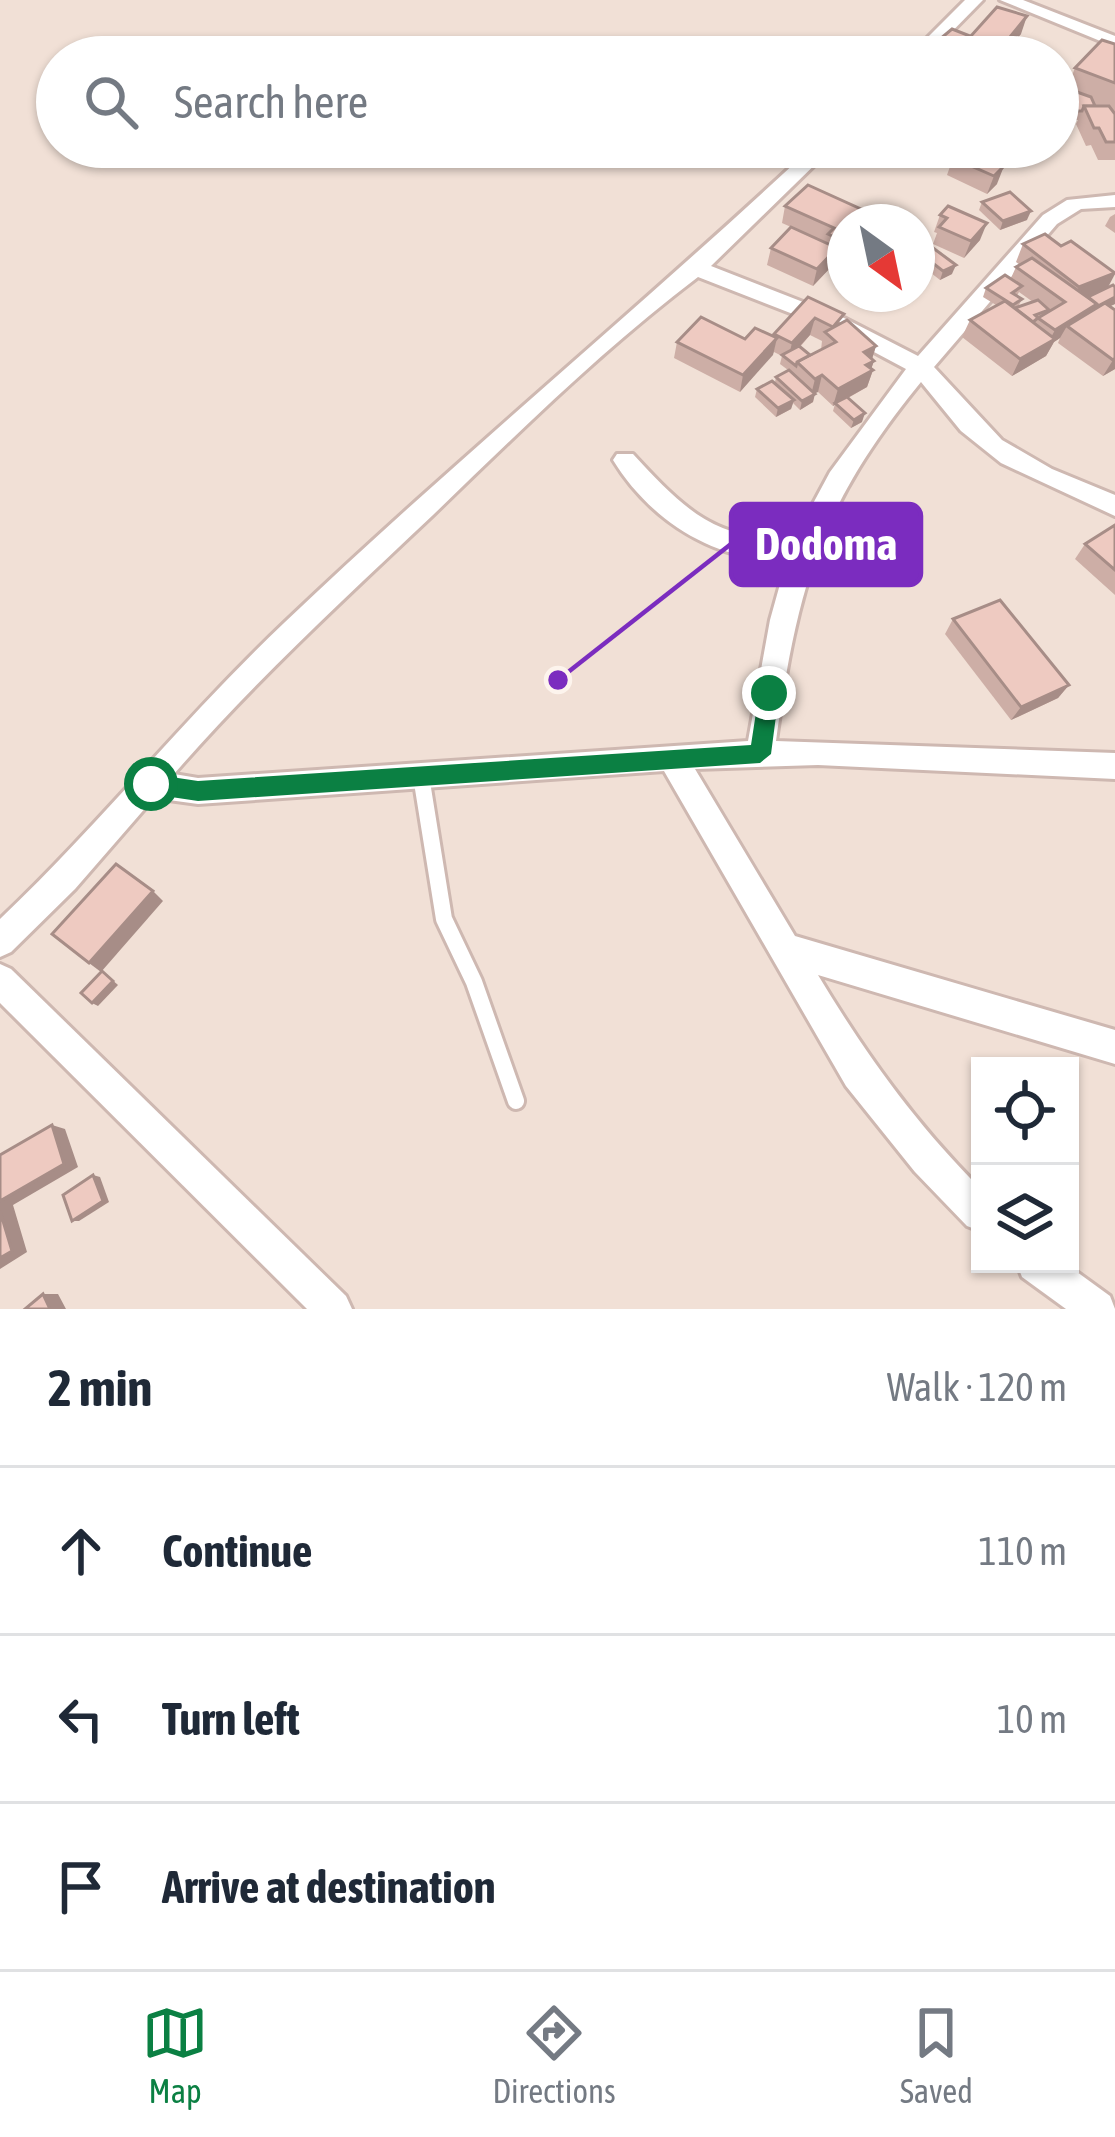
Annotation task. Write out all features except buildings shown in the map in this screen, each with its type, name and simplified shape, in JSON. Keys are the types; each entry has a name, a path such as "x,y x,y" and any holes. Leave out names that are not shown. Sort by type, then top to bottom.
{"street":[{"path":"938,36 975,0"},
{"path":"1008,0 1115,42"},
{"path":"0,941 151,784 202,722 401,528 652,301 696,268 801,168"},
{"path":"760,754 803,547 841,478 921,368 1026,242 1064,208 1115,201"},
{"path":"696,268 850,328 921,368 935,380 950,405 1019,467 1115,506"},
{"path":"625,460 663,503 707,538 740,549 803,547"},
{"path":"151,784 198,791 672,757 818,752 1115,766"},
{"path":"672,757 858,1074 927,1160 971,1205"},
{"path":"784,949 1115,1046"},
{"path":"0,980 332,1309"},
{"path":"1047,1273 1097,1309"}],"lane":[{"path":"421,776 444,919 474,982 516,1101"}],"shaded area":[{"path":"0,0 1115,0 1115,1309 0,1309"}],"place":[{"name":"Dodoma","path":"558,680"}],"route":[{"path":"151,784 198,791 760,754 769,693"}]}
